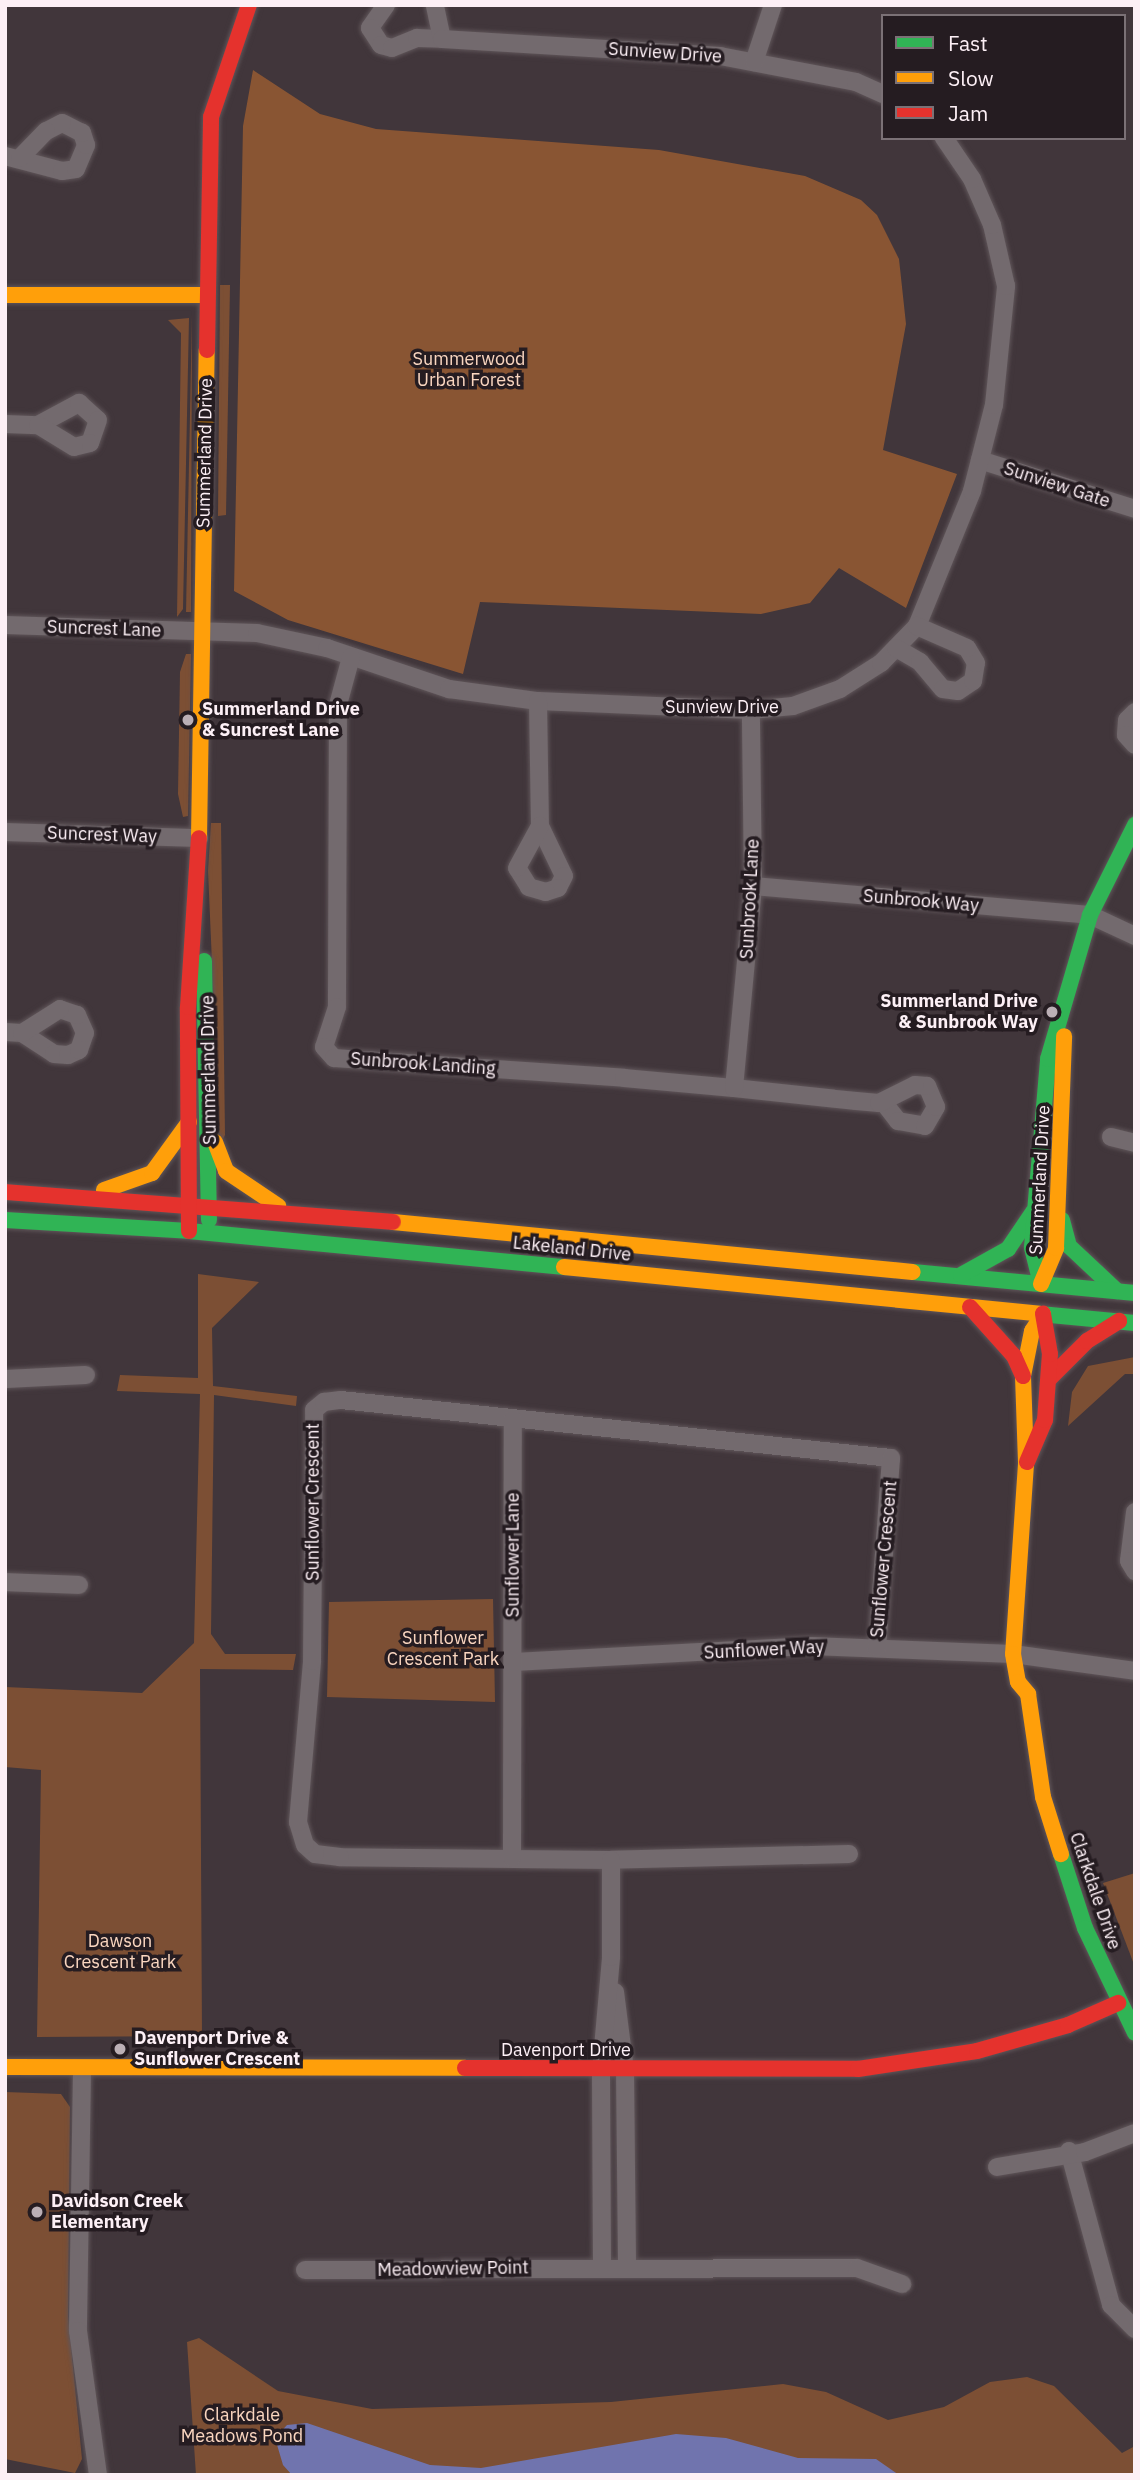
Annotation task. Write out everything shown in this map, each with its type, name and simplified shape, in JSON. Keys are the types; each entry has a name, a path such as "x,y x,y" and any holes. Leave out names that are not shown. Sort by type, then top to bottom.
{"street":[{"name":"Summerland Drive","path":"189,1231 188,1007 198,907 211,117 249,5"},
{"name":"Sunview Drive","path":"386,5 370,28 381,45 442,39 754,62 856,82 881,93"},
{"path":"435,5 442,39"},
{"path":"754,62 773,5"},
{"name":"Sunview Drive","path":"203,632 257,633 351,657 449,689 538,701 751,710 793,706 841,689 896,649 918,626 944,570 995,405 1006,286 992,225 972,179 945,140"},
{"path":"5,295 207,295"},
{"path":"5,424 38,425"},
{"name":"Sunview Gate","path":"980,460 1135,509"},
{"name":"Suncrest Lane","path":"5,625 203,632"},
{"path":"896,649 920,662 943,688 958,691 973,681 976,663 967,649 918,626"},
{"name":"Sunbrook Landing","path":"351,657 338,705 337,1007 324,1047 334,1058 734,1088 879,1103"},
{"path":"538,701 540,826"},
{"name":"Sunbrook Lane","path":"734,1088 753,886 751,710"},
{"path":"1135,712 1127,720 1126,735 1135,745"},
{"name":"Summerland Drive","path":"1041,1284 1032,1247 1048,1059 1062,1024 1090,915 1135,825"},
{"name":"Suncrest Way","path":"5,832 199,838"},
{"name":"Sunbrook Way","path":"753,886 1090,915"},
{"name":"Summerland Drive","path":"198,907 207,987 211,1125 209,1233"},
{"path":"1090,915 1135,936"},
{"name":"Summerland Drive","path":"1041,1284 1056,1248 1062,1024"},
{"path":"83,1195 152,1173 189,1122"},
{"path":"211,1125 226,1171 251,1192 293,1212"},
{"path":"1111,1137 1135,1143"},
{"name":"Lakeland Drive","path":"5,1192 189,1202 1135,1293"},
{"path":"961,1275 1014,1243 1035,1208"},
{"path":"961,1275 1013,1292 1043,1314 1117,1291 1069,1245 1059,1208"},
{"name":"Lakeland Drive","path":"5,1220 189,1231 1127,1322"},
{"path":"1023,1376 1014,1356 970,1307 1041,1284 1067,1306 1127,1322"},
{"name":"Clarkdale Drive","path":"1043,1314 1032,1331 1023,1376 1026,1464 1013,1654 1017,1682 1028,1695 1043,1797 1091,1948 1135,2033"},
{"name":"Clarkdale Drive","path":"1026,1464 1045,1420 1049,1379 1049,1333 1043,1314"},
{"path":"1049,1379 1087,1342 1127,1322"},
{"path":"5,1379 86,1375"},
{"name":"Sunflower Crescent","path":"849,1854 611,1860 315,1854 304,1845 298,1822 312,1661 314,1410 324,1402 341,1400 891,1458 877,1647"},
{"name":"Sunflower Lane","path":"512,1858 513,1419"},
{"path":"1135,1512 1129,1561 1135,1571"},
{"path":"5,1582 79,1586"},
{"name":"Sunflower Way","path":"514,1662 877,1647 1013,1654 1135,1671"},
{"path":"602,2267 601,2070 611,1958 611,1860"},
{"path":"611,1958 625,2070 627,2268"},
{"name":"Davenport Drive","path":"5,2067 82,2070 858,2069 919,2063 1068,2025 1118,2003"},
{"path":"82,2070 78,2331 98,2475"},
{"path":"997,2166 1069,2151 1085,2152 1135,2133"},
{"path":"1069,2151 1111,2305 1135,2329"},
{"name":"Meadowview Point","path":"304,2270 857,2268 902,2284"}],"green space":[{"name":"Summerwood Urban Forest","path":"253,70 320,114 376,129 659,150 805,176 861,200 877,215 899,259 906,324 883,450 957,474 906,608 839,568 810,603 761,614 480,602 463,674 288,620 234,591 243,126"},
{"path":"220,285 230,285 226,515 218,516"},
{"path":"192,314 191,612 186,612"},
{"path":"189,318 183,609 177,617 181,333 168,320"},
{"path":"186,654 191,654 188,816 183,817 178,794 180,672"},
{"path":"211,823 221,823 225,1135 220,1145 208,871"},
{"name":"Dawson Crescent Park","path":"198,1274 259,1282 212,1328 213,1386 297,1396 296,1406 214,1395 211,1634 225,1654 296,1654 293,1670 200,1669 202,2036 37,2037 41,1770 5,1767 5,1687 142,1693 194,1643 200,1394 117,1391 120,1375 198,1378"},
{"path":"1135,1357 1135,1374 1125,1374 1068,1426 1072,1392 1088,1366"},
{"name":"Sunflower Crescent Park","path":"493,1599 495,1702 327,1697 329,1602"},
{"path":"1135,1873 1135,1967 1103,1883"},
{"name":"Davidson Creek Elementary","path":"5,2092 61,2094 70,2107 68,2316 82,2459 75,2473 5,2459"},
{"name":"Clarkdale Meadows Pond","path":"199,2338 278,2391 372,2409 611,2402 783,2384 826,2392 888,2420 944,2407 990,2382 1027,2377 1054,2386 1122,2453 1135,2446 1135,2475 196,2475 187,2342"}],"water":[{"path":"307,2423 430,2465 481,2468 676,2434 726,2438 798,2458 876,2459 899,2475 292,2475 283,2465 275,2438 287,2425"}],"traffic: fast":[{"path":"1041,1284 1032,1247 1048,1059 1090,915 1135,825"},
{"path":"204,961 209,1220"},
{"path":"961,1275 1008,1249 1033,1212"},
{"path":"5,1220 189,1231 564,1267"},
{"path":"1062,1220 1069,1246 1117,1291"},
{"path":"913,1272 1135,1293"},
{"path":"1040,1314 1135,1323"},
{"path":"1061,1854 1085,1928 1135,2033"}],"traffic: slow":[{"path":"5,295 207,295"},
{"path":"199,838 207,350"},
{"path":"1041,1284 1056,1248 1064,1036"},
{"path":"104,1190 152,1173 189,1122"},
{"path":"215,1142 226,1171 278,1206"},
{"path":"393,1222 913,1272"},
{"path":"564,1267 1040,1314"},
{"path":"1043,1314 1032,1331 1023,1376 1026,1464 1013,1654 1018,1682 1028,1694 1043,1797 1061,1854"},
{"path":"5,2067 465,2068"}],"traffic: jam":[{"path":"207,350 211,117 249,5"},
{"path":"189,1231 188,1007 199,838"},
{"path":"5,1192 393,1222"},
{"path":"970,1307 1014,1356 1023,1376"},
{"path":"1027,1462 1045,1420 1050,1354 1043,1314"},
{"path":"1049,1379 1087,1341 1119,1321"},
{"path":"465,2068 858,2069 977,2051 1068,2025 1118,2003"}],"place":[{"name":"Summerland Drive & Suncrest Lane","path":"188,720"},
{"name":"Summerland Drive & Sunbrook Way","path":"1052,1012"},
{"name":"Davenport Drive & Sunflower Crescent","path":"120,2049"},
{"name":"Davidson Creek Elementary","path":"37,2212"}]}
